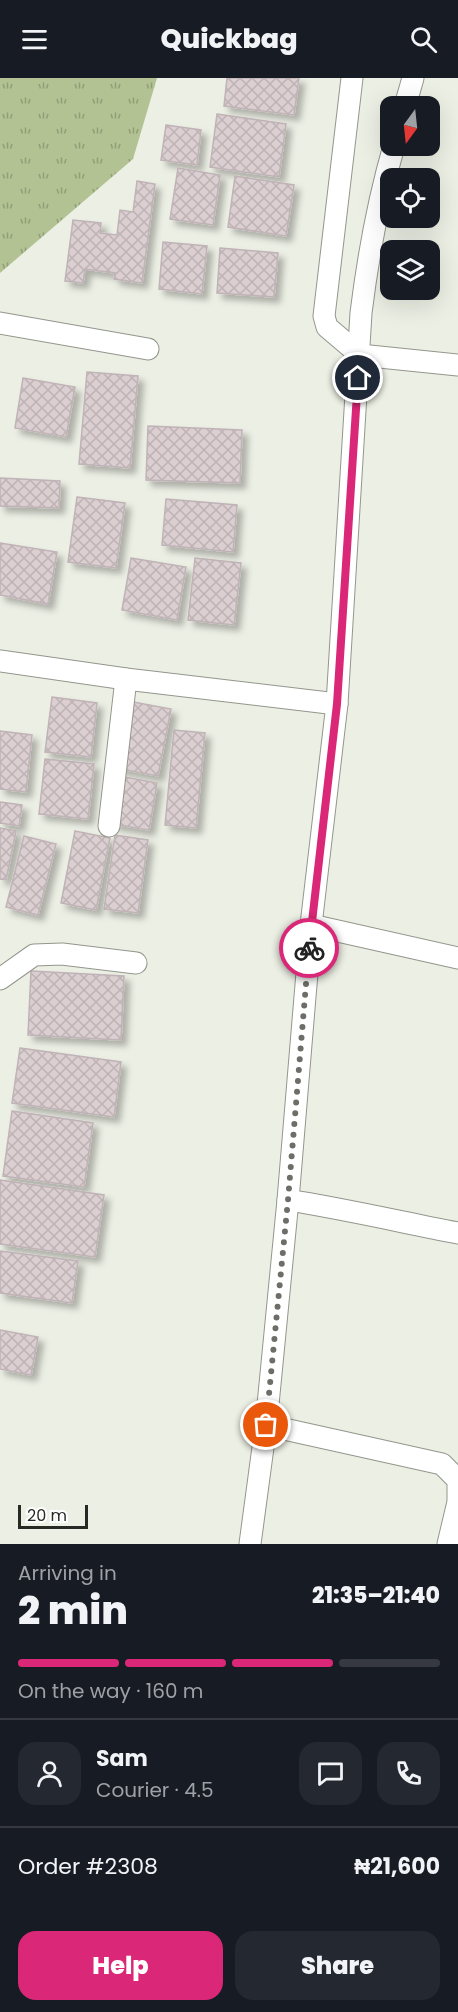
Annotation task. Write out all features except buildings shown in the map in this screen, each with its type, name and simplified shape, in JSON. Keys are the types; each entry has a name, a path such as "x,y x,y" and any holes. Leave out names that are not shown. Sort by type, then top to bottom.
{"street":[{"path":"352,78 324,316 327,327 360,355 458,365"},
{"path":"408,96 413,78"},
{"path":"250,1544 266,1425 311,925 337,704 361,314 382,186 391,156"},
{"path":"0,323 148,349"},
{"path":"0,661 126,679 337,704"},
{"path":"109,826 126,679"},
{"path":"311,925 458,958"},
{"path":"0,979 34,955 62,954 136,963"},
{"path":"288,1200 345,1209 458,1233"},
{"path":"266,1425 442,1464 458,1480 458,1502 448,1544"}],"green space":[{"path":"0,78 157,78 133,159 0,273"}],"way so far":[{"path":"266,1425 309,948"}],"route":[{"path":"309,948 337,704 358,378"}]}
